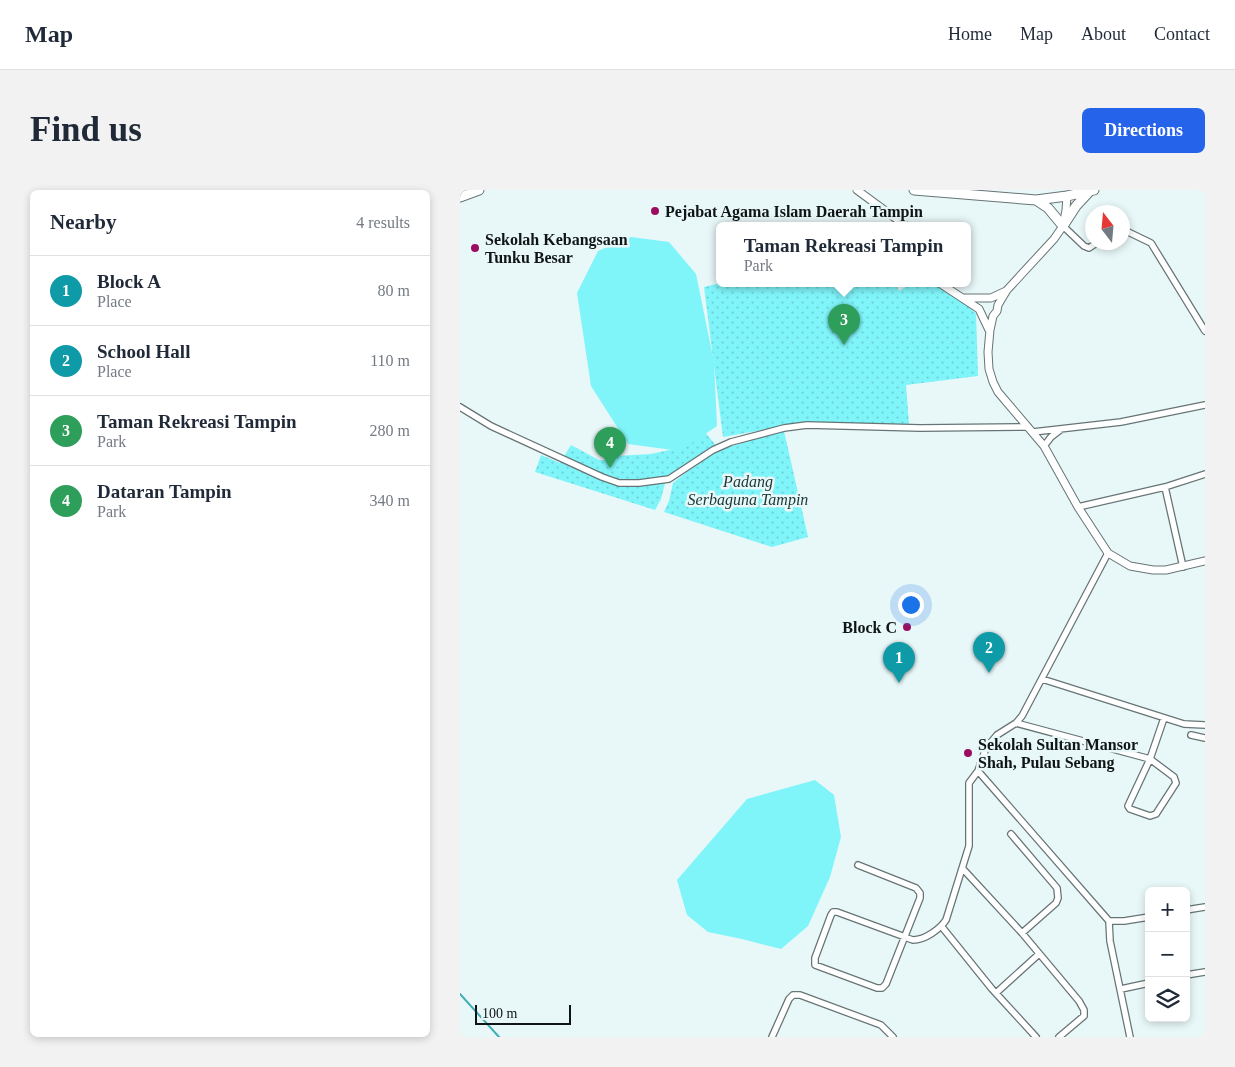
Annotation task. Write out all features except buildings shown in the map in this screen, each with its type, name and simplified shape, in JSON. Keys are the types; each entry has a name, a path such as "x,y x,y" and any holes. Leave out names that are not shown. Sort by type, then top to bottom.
{"highway":[{"path":"460,198 479,190"},
{"path":"914,190 983,193 1036,200 1066,193 1091,191"},
{"path":"1036,200 1048,208 1063,226 1091,191"}],"street":[{"path":"857,190 901,222"},
{"path":"1066,193 1066,210 1063,226 1007,290 998,305 998,311 993,316 988,352 989,369 993,382 998,392 1044,446 1078,507 1108,553 1130,566 1141,569 1166,570 1205,561"},
{"path":"1063,226 1085,246"},
{"path":"1130,233 1151,244 1203,322 1205,331"},
{"path":"946,287 988,317 993,316"},
{"path":"990,330 981,312 980,303 1007,290"},
{"path":"963,298 988,299 998,305"},
{"path":"460,407 490,426 602,477 619,483 639,483 669,479 712,450 731,442 796,426 1061,429 1122,422 1205,405"},
{"path":"1044,446 1061,429"},
{"path":"1078,507 1165,487 1205,474"},
{"path":"1165,487 1183,567"},
{"path":"858,865 916,888 920,893 920,898 905,937 886,984 882,988 877,988 815,965 814,962 830,915 833,912 837,912 905,937 913,940 924,937 942,927 963,869 969,846 969,783 978,772 986,748 997,735 1016,723 1022,716 1108,553"},
{"path":"1042,678 1184,724 1205,725"},
{"path":"1016,723 1150,759 1174,777 1176,783 1156,814 1150,816 1130,809 1128,806 1150,759 1164,718"},
{"path":"1191,735 1205,738"},
{"path":"978,772 1108,921 1110,941 1130,1037"},
{"path":"1011,834 1057,888 1058,898 1056,903 1022,933"},
{"path":"963,869 1022,933 1079,1001 1084,1010 1084,1016 1059,1037"},
{"path":"1190,909 1205,907"},
{"path":"1108,921 1124,921 1145,917"},
{"path":"942,927 996,993 1036,1037"},
{"path":"996,993 1039,954"},
{"path":"1190,974 1205,972"},
{"path":"1120,989 1145,984"},
{"path":"772,1037 789,999 794,995 800,994 881,1025 893,1037"}],"green space":[{"path":"631,237 669,242 696,274 714,362 717,426 680,451 628,444 591,386 577,293 598,251"},
{"path":"716,284 716,287 897,287 899,291 905,287 949,287 976,314 978,376 906,385 909,424 790,425 723,437 704,287"},
{"name":"Padang Serbaguna Tampin","path":"784,431 808,537 772,547 664,512 669,501 673,483 699,462 718,450"},
{"path":"705,432 718,448 666,479 661,499 655,510 535,472 541,455 560,463 571,445 599,460 609,460 616,456 651,454 678,448"},
{"path":"815,780 834,795 841,837 830,877 808,926 781,949 708,932 687,915 677,880 747,799"}],"waterway":[{"path":"460,994 499,1037"}],"place":[{"name":"Pejabat Agama Islam Daerah Tampin","path":"655,211"},
{"name":"Sekolah Kebangsaan Tunku Besar","path":"475,248"},
{"name":"Taman Rekreasi Tampin","path":"844,345"},
{"name":"Dataran Tampin","path":"610,468"},
{"name":"Block C","path":"907,627"},
{"name":"School Hall","path":"989,673"},
{"name":"Block A","path":"899,683"},
{"name":"Sekolah Sultan Mansor Shah, Pulau Sebang","path":"968,753"}]}
